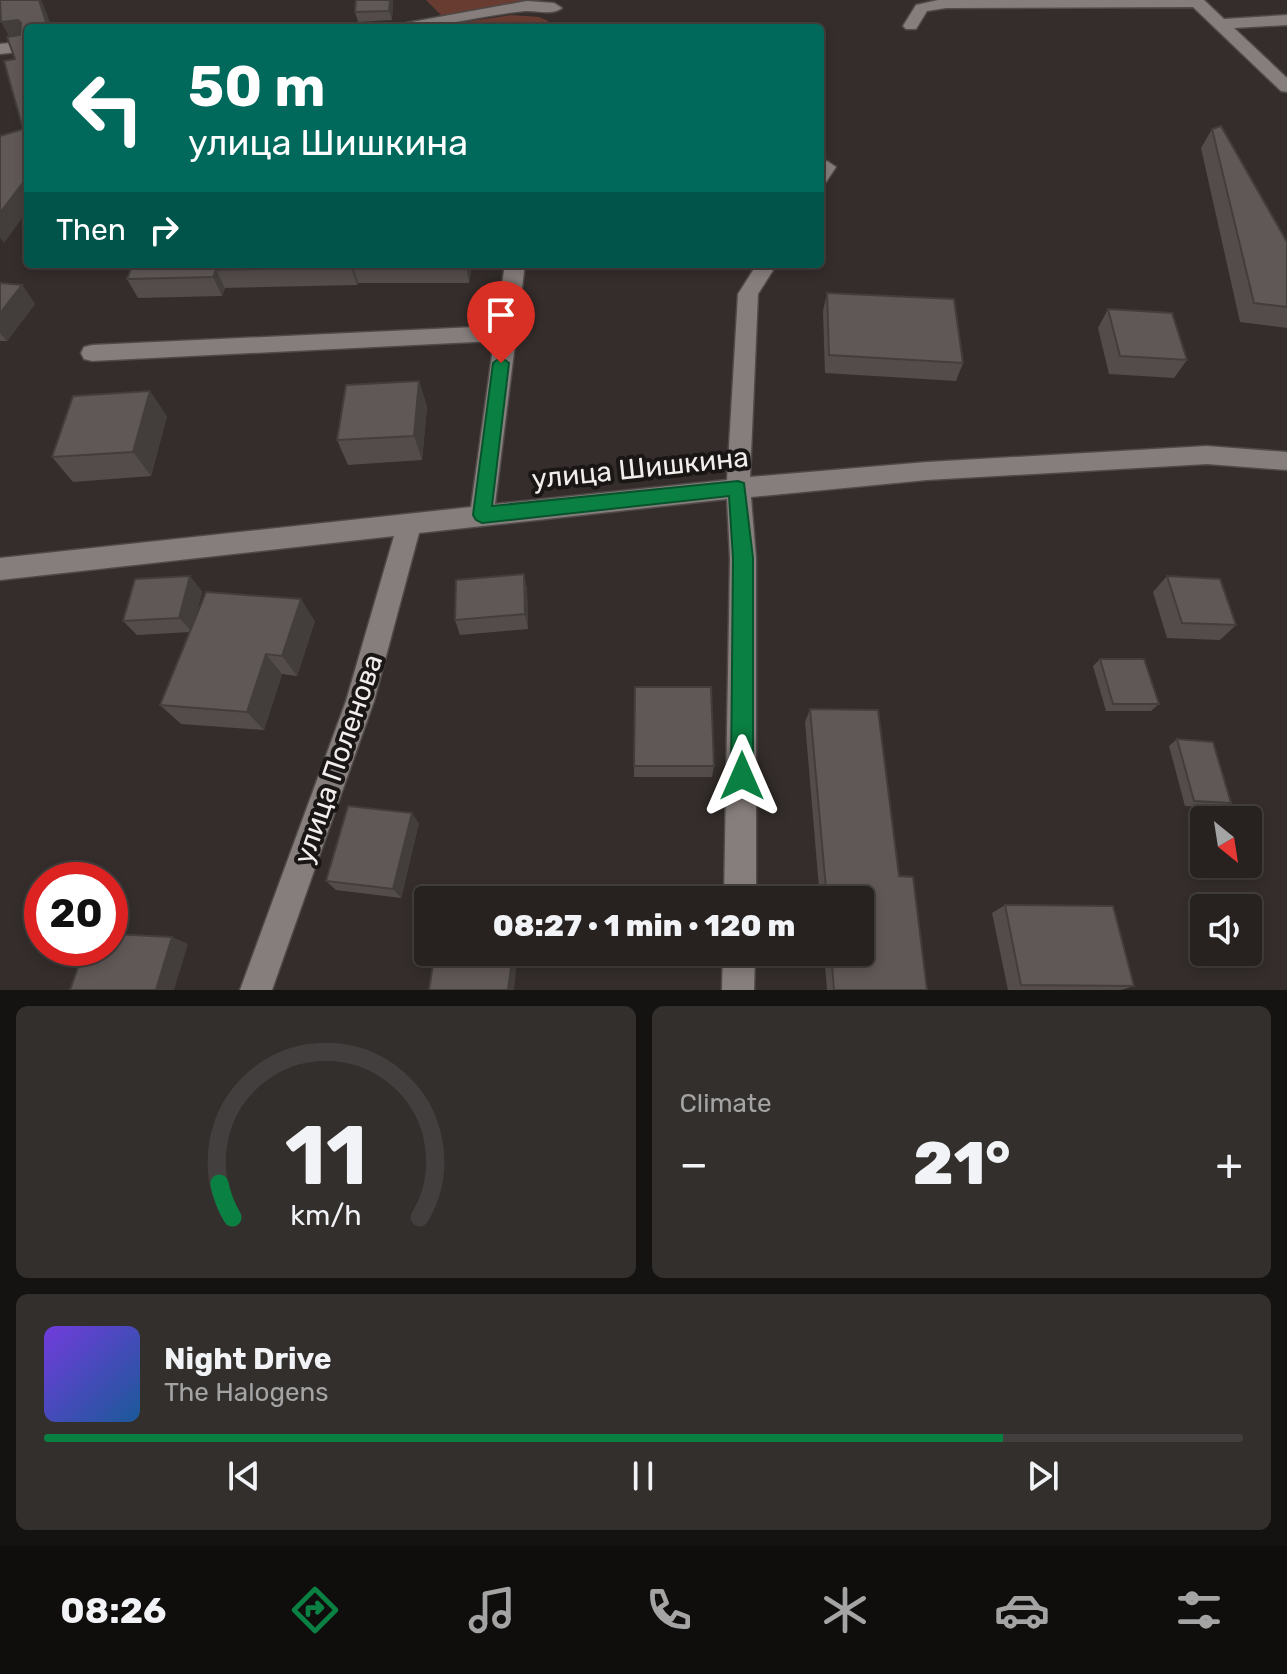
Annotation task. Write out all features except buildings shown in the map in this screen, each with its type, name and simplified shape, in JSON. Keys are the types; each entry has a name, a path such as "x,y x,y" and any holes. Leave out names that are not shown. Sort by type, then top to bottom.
{"street":[{"path":"911,26 921,8 946,3 1196,1 1287,87"},
{"path":"428,24 527,6 561,4 553,24"},
{"path":"1222,24 1287,20"},
{"path":"0,49 24,46"},
{"path":"482,515 514,268"},
{"path":"740,886 743,558 738,488 748,294 764,268"},
{"path":"92,353 505,333"},
{"name":"улица Шишкина","path":"0,569 482,515 927,471 1207,455 1287,461"},
{"name":"улица Поленова","path":"256,990 351,725 393,597 409,524"},
{"path":"738,990 739,966"}],"shaded area":[{"path":"426,0 544,0 443,17"},
{"path":"511,15 539,17 549,24 453,24"}],"route":[{"path":"501,363 482,515 738,488 743,558 742,776"}]}
